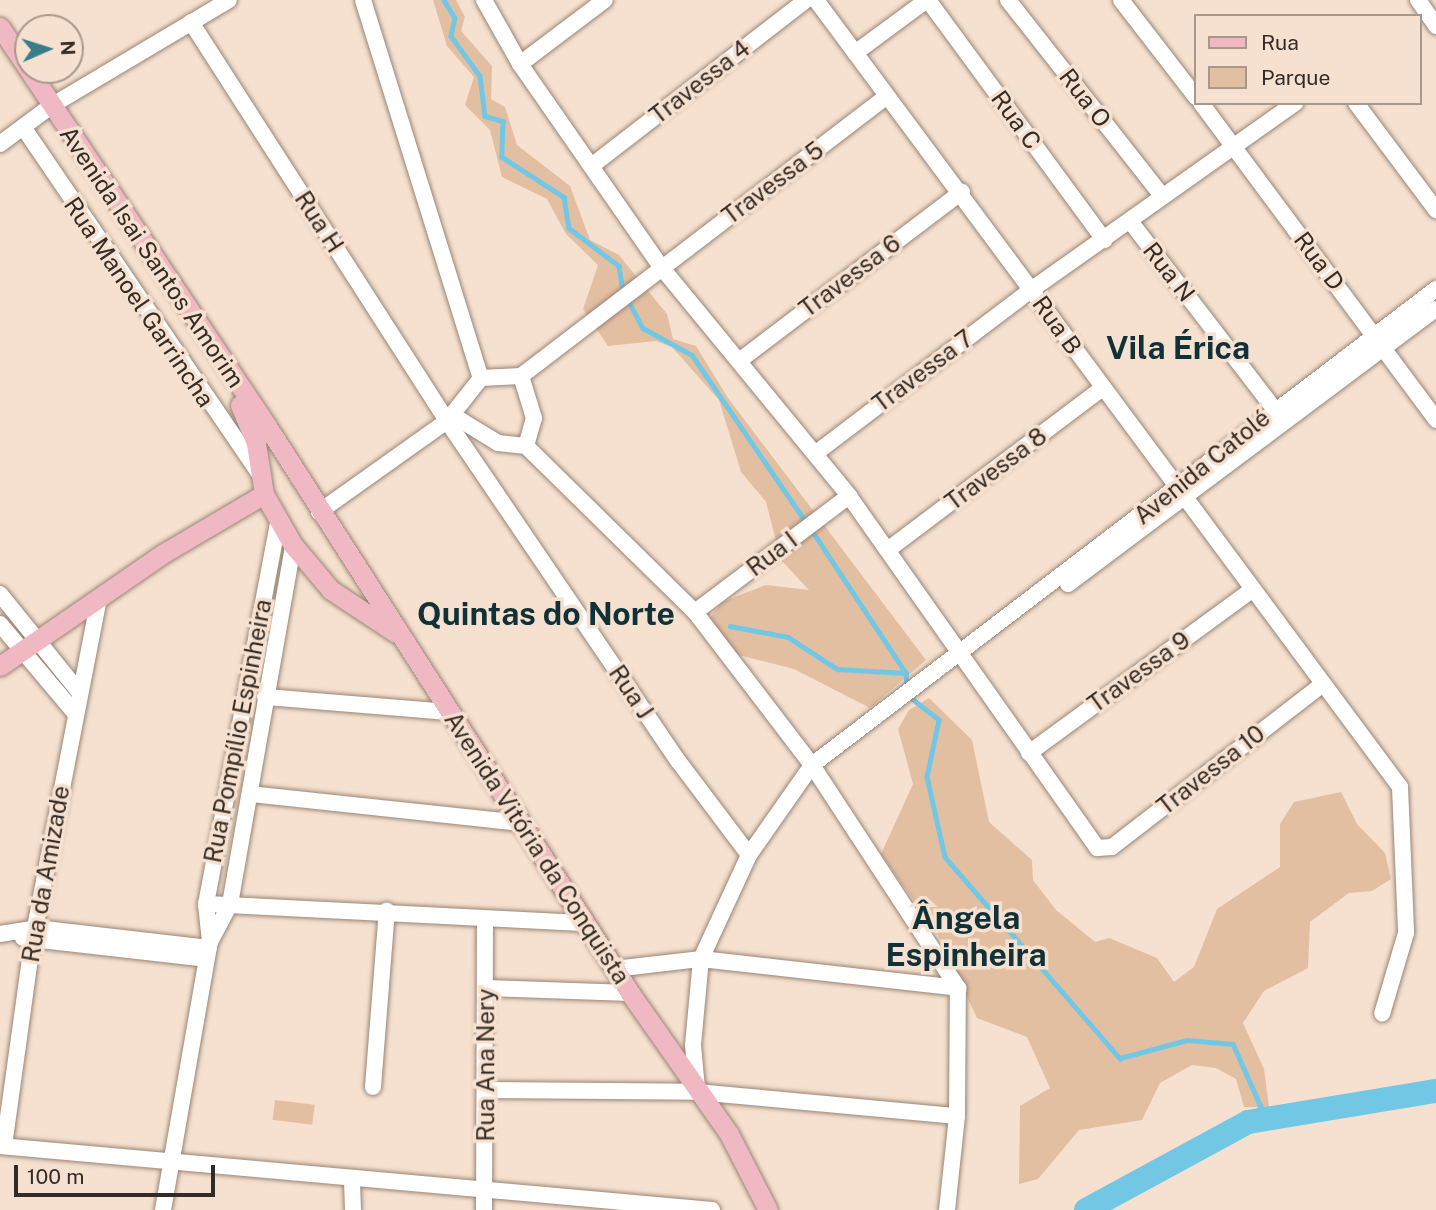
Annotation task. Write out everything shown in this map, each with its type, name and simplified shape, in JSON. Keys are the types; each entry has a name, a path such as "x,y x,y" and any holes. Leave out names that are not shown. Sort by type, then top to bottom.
{"main road":[{"name":"Avenida Isai Santos Amorim","path":"0,27 226,371 305,486"},
{"path":"226,371 253,436 261,483 278,522 293,545 331,590 396,633"},
{"path":"0,666 98,603 261,483 291,464"},
{"name":"Avenida Vitória da Conquista","path":"305,486 396,633 614,969 729,1133 768,1210"}],"street":[{"path":"0,144 51,106 229,0"},
{"path":"363,0 481,378"},
{"path":"484,0 520,64 594,164 662,268 849,496 964,650 1029,753"},
{"path":"520,64 605,0"},
{"name":"Travessa 4","path":"594,164 806,0"},
{"name":"Rua B","path":"816,0 885,98 962,192 1103,388 1186,492 1250,591 1319,687 1403,796 1406,933 1382,1014"},
{"path":"855,53 927,0"},
{"name":"Rua C","path":"927,0 1104,240"},
{"name":"Rua O","path":"1009,0 1162,196"},
{"path":"1121,0 1194,94"},
{"path":"1421,9 1436,26"},
{"name":"Rua H","path":"191,22 447,421"},
{"name":"Travessa 5","path":"520,376 885,98"},
{"name":"Rua D","path":"1203,105 1436,420"},
{"name":"Travessa 7","path":"816,453 1031,290 1292,105"},
{"path":"1357,105 1436,210"},
{"name":"Rua Manoel Garrincha","path":"23,127 261,483"},
{"name":"Travessa 6","path":"739,362 962,192"},
{"name":"Rua N","path":"1129,221 1285,422"},
{"name":"Avenida Catolé","path":"697,1091 693,1045 701,959 749,855 812,765 929,674 964,650 994,636 1186,492 1285,422 1436,289"},
{"name":"Avenida Catolé","path":"1186,492 1274,408 1379,341 1436,309"},
{"path":"319,512 447,421 481,378 520,376 534,418 526,446"},
{"name":"Travessa 8","path":"888,549 1103,388"},
{"path":"447,421 462,421 498,443 526,446 695,612 812,765 958,988 957,1116 947,1210"},
{"name":"Rua J","path":"447,421 679,762 749,855"},
{"name":"Rua I","path":"695,612 849,496"},
{"name":"Rua Pompílio Espinheira","path":"163,1210 208,950 206,904 278,522"},
{"name":"Rua Pompílio Espinheira","path":"208,950 230,904 293,545"},
{"name":"Travessa 9","path":"1029,753 1250,591"},
{"path":"0,594 29,646 75,713"},
{"name":"Rua da Amizade","path":"2,1146 28,935 98,603"},
{"path":"0,624 80,692"},
{"name":"Travessa 10","path":"1029,753 1101,850 1319,687"},
{"path":"265,697 449,712"},
{"path":"250,794 520,822"},
{"path":"206,904 584,923"},
{"path":"373,1087 387,911"},
{"name":"Rua Ana Nery","path":"484,1210 487,1090 485,920"},
{"path":"0,934 208,950"},
{"path":"614,969 701,959 958,988"},
{"path":"487,988 630,993"},
{"path":"487,1090 697,1091 957,1116"},
{"path":"2,1146 352,1181 712,1210"},
{"path":"352,1181 353,1210"}],"green space":[{"path":"433,0 456,0 465,17 461,31 492,66 491,99 505,107 517,145 570,186 590,240 619,255 667,314 673,339 696,346 728,398 926,660 870,708 794,669 731,653 705,624 722,602 766,585 809,590 781,560 766,502 741,472 719,400 672,347 656,341 608,346 583,309 598,265 566,234 547,199 502,177 490,130 465,105 474,77 447,46"},
{"path":"929,698 972,740 989,822 1032,860 1033,880 1056,910 1095,942 1109,938 1157,958 1174,982 1194,967 1217,909 1280,867 1280,824 1294,802 1341,792 1357,824 1385,853 1391,879 1372,891 1349,893 1310,922 1308,968 1264,991 1243,1023 1264,1069 1269,1107 1244,1107 1236,1079 1216,1068 1192,1065 1160,1083 1142,1120 1079,1130 1038,1179 1019,1184 1020,1106 1050,1088 1027,1037 977,1018 938,935 881,854 913,784 898,729 909,710"},
{"path":"275,1100 315,1105 312,1125 273,1120"}],"waterway":[{"path":"444,0 455,18 451,36 480,76 485,116 503,121 502,157 564,197 569,228 619,266 623,292"},
{"path":"628,300 643,328 692,355 806,522"},
{"path":"811,529 906,673"},
{"path":"730,626 788,637 837,669 906,673 907,689"},
{"path":"910,697 939,720 927,777 945,857 1120,1058 1187,1040 1233,1044 1261,1107 1248,1122"},
{"path":"1086,1210 1248,1122 1436,1091"}],"district":[{"name":"Vila Érica","path":"1178,348"},
{"name":"Quintas do Norte","path":"546,614"},
{"name":"Ângela Espinheira","path":"966,938"}]}
